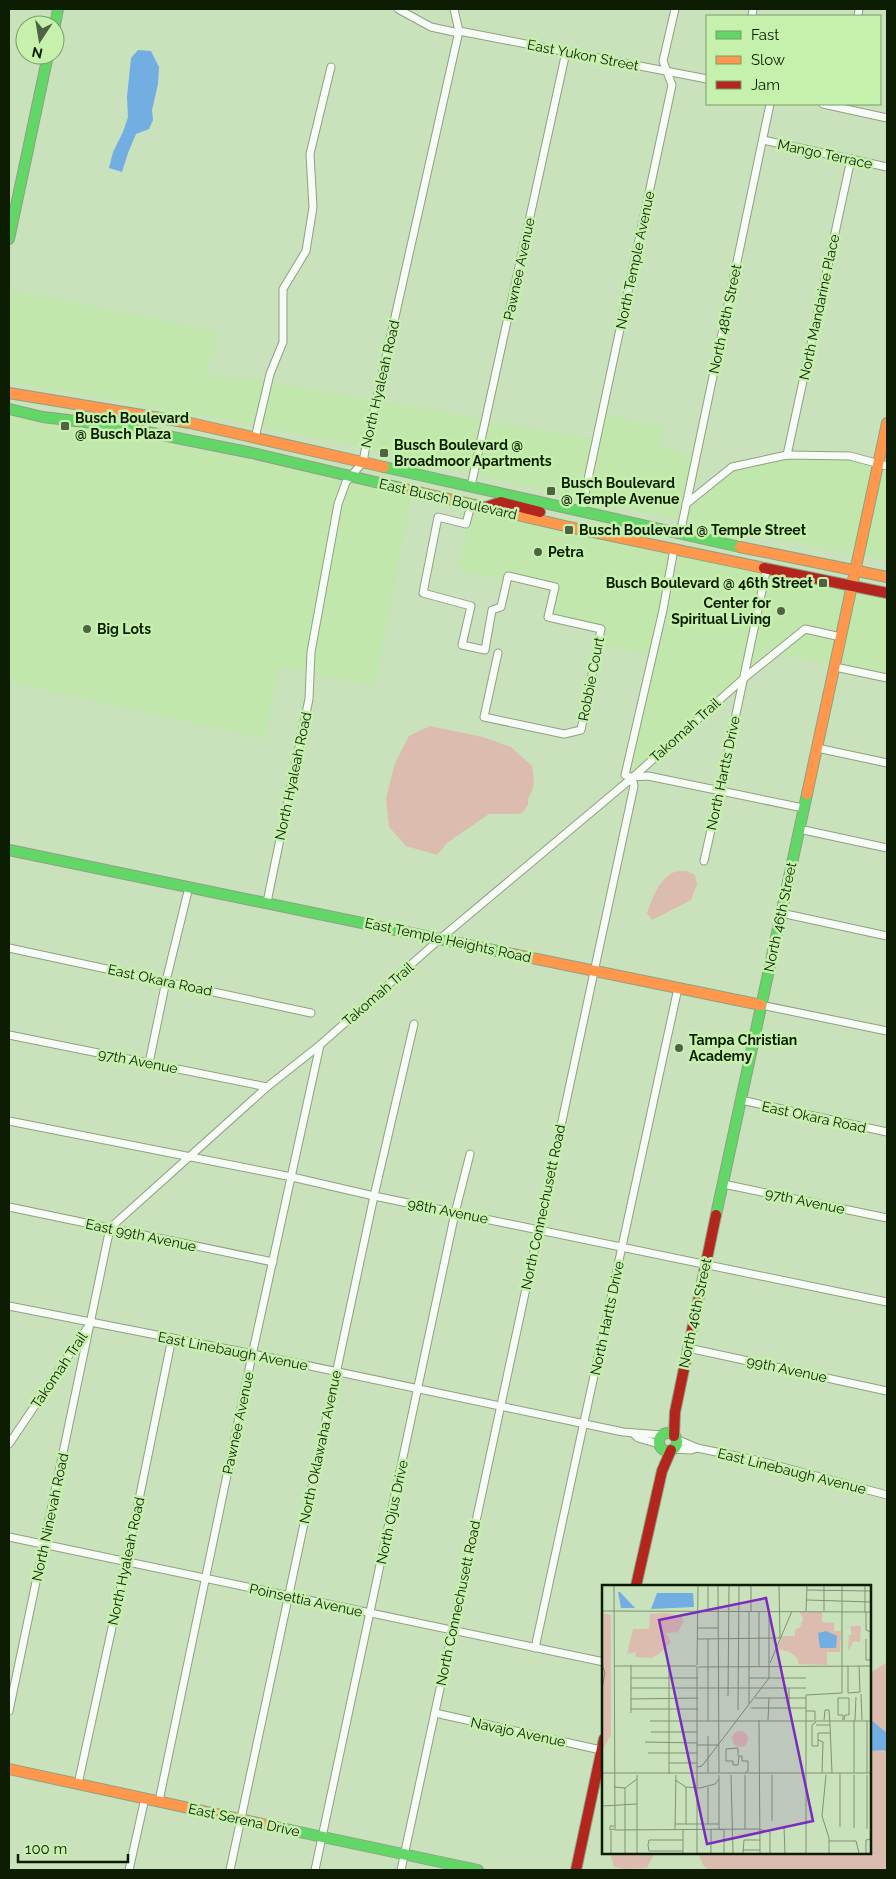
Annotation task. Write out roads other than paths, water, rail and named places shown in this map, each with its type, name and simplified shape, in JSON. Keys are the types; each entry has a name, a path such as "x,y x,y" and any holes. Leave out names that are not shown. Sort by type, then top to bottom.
{"street":[{"name":"East Yukon Street","path":"398,9 431,28 706,78"},
{"name":"North Hyaleah Road","path":"267,902 309,699 312,652 338,504 350,475 363,462 459,32 454,9"},
{"name":"North Temple Avenue","path":"581,512 672,85 663,61 675,9"},
{"name":"Pawnee Avenue","path":"471,486 566,52"},
{"path":"9,240 46,65"},
{"path":"255,438 270,374 283,342 283,289 306,251 313,206 310,154 331,68"},
{"name":"North 48th Street","path":"680,534 770,105"},
{"path":"838,106 887,118"},
{"name":"Mango Terrace","path":"763,140 887,167"},
{"name":"North Mandarine Place","path":"787,455 851,159"},
{"name":"East Busch Boulevard","path":"9,393 190,424 664,531 887,577"},
{"name":"East Busch Boulevard","path":"9,409 43,417 116,426 252,452 471,505 674,549 887,592"},
{"path":"116,426 138,423 175,428 190,424"},
{"name":"North 46th Street","path":"636,1585 852,585 883,465 887,423"},
{"path":"686,505 732,467 787,455 858,457 883,465"},
{"path":"484,507 501,502 563,518 581,512"},
{"name":"Robbie Court","path":"471,505 466,524 438,517 423,593 471,606 462,645 485,650 492,610 501,607 508,576 555,587 548,618 601,629 581,730 564,734 484,717 498,653"},
{"path":"578,528 601,522 651,533 664,531"},
{"path":"674,549 686,543 695,543 741,552 751,549"},
{"name":"North Connechusett Road","path":"401,1870 634,786 632,778 625,774 663,610 674,549"},
{"name":"North Hartts Drive","path":"704,861 767,567"},
{"name":"Takomah Trail","path":"9,1444 91,1323 110,1228 267,1087 320,1045 441,938 632,778 743,679 805,629 841,637"},
{"path":"835,667 887,678"},
{"path":"817,748 887,763"},
{"path":"632,778 648,776 803,808"},
{"path":"799,829 887,848"},
{"name":"East Temple Heights Road","path":"9,850 887,1031"},
{"path":"149,1063 166,981 190,887"},
{"path":"781,913 887,936"},
{"name":"East Okara Road","path":"9,948 311,1013"},
{"name":"North Hartts Drive","path":"535,1648 678,988"},
{"name":"North Oklawaha Avenue","path":"230,1870 374,1196 414,1024"},
{"name":"97th Avenue","path":"9,1035 267,1087"},
{"name":"Pawnee Avenue","path":"159,1802 320,1045"},
{"name":"East Okara Road","path":"741,1100 887,1132"},
{"name":"98th Avenue","path":"9,1121 292,1177 374,1196 538,1228 887,1302"},
{"name":"North Ojus Drive","path":"315,1870 455,1212 470,1154"},
{"name":"97th Avenue","path":"723,1184 887,1218"},
{"name":"East 99th Avenue","path":"9,1207 273,1262"},
{"name":"East Linebaugh Avenue","path":"9,1306 336,1371 584,1424 634,1434 639,1433 668,1442 760,1461 887,1494"},
{"name":"North Ninevah Road","path":"9,1711 91,1323"},
{"name":"North Hyaleah Road","path":"78,1784 172,1338"},
{"name":"99th Avenue","path":"688,1348 887,1391"},
{"name":"Poinsettia Avenue","path":"9,1537 602,1662"},
{"name":"Navajo Avenue","path":"435,1713 602,1745"},
{"path":"576,1870 602,1745"},
{"name":"East Serena Drive","path":"9,1769 478,1870"},
{"path":"129,1870 145,1798"}],"water":[{"path":"138,50 151,51 159,67 158,84 152,110 153,120 149,129 136,134 122,172 109,168 113,152 128,117 127,97 131,58"},
{"path":"871,1720 887,1733 887,1751 871,1751"}],"place":[{"name":"Busch Boulevard @ Busch Plaza","path":"65,426"},
{"name":"Busch Boulevard @ Broadmoor Apartments","path":"384,453"},
{"name":"Busch Boulevard @ Temple Avenue","path":"551,491"},
{"name":"Busch Boulevard @ Temple Street","path":"569,530"},
{"name":"Petra","path":"538,552"},
{"name":"Busch Boulevard @ 46th Street","path":"823,583"},
{"name":"Center for Spiritual Living","path":"781,611"},
{"name":"Big Lots","path":"87,629"},
{"name":"Tampa Christian Academy","path":"679,1048"}]}
